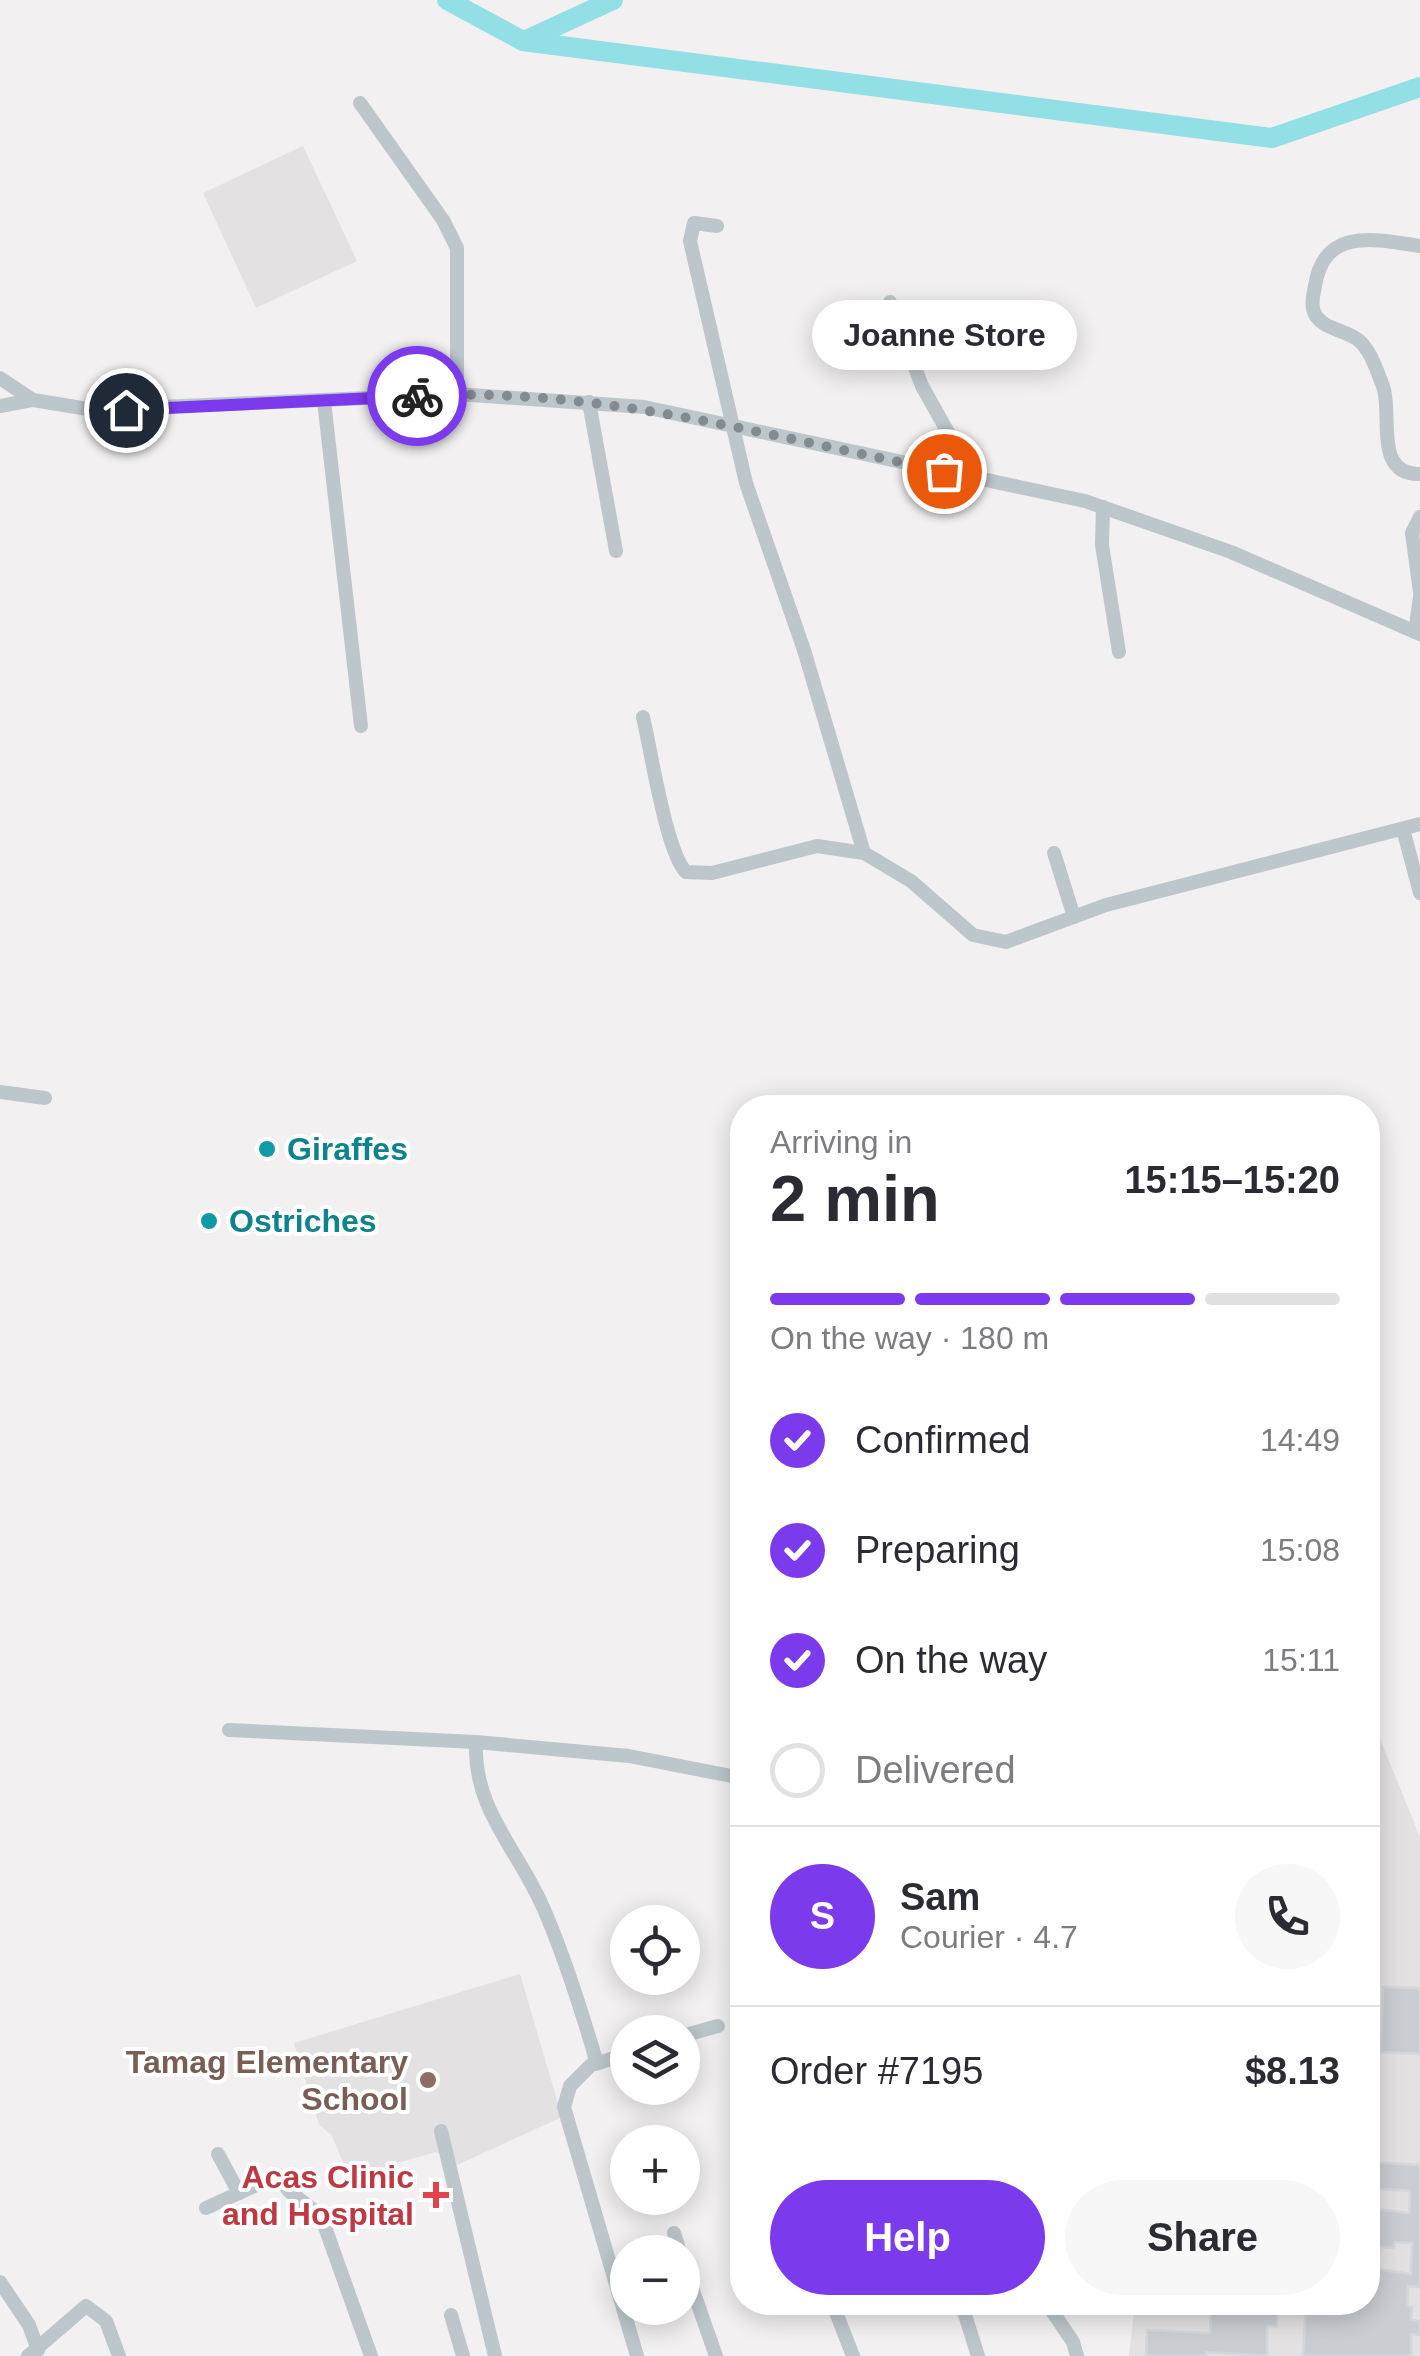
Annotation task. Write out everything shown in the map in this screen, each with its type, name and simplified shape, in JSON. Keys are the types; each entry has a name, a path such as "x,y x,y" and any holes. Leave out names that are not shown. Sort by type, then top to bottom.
{"street":[{"path":"360,103 443,220 457,248 457,394"},
{"path":"716,226 694,222 690,241 758,523 804,650 864,852"},
{"path":"1420,246 1360,239 1331,252 1318,266 1312,302 1323,323 1363,345 1384,392 1392,460 1402,472 1420,474"},
{"path":"890,302 922,386 973,477"},
{"path":"0,378 33,400"},
{"path":"0,406 33,400 126,410 457,394 644,407 1103,506 1231,552 1418,633 1420,595 1412,534 1420,516"},
{"path":"324,401 361,726"},
{"path":"589,402 616,551"},
{"path":"1103,506 1102,546 1119,652"},
{"path":"643,717 668,832 678,862 686,872 712,873 816,846 864,852 911,881 963,928 987,942 1015,940 1074,917 1420,824"},
{"path":"1403,828 1420,893"},
{"path":"1054,853 1074,917"},
{"path":"0,1092 45,1098"},
{"path":"229,1730 476,1742 629,1756 730,1776"},
{"path":"476,1742 474,1774 496,1823 542,1905 596,2064"},
{"path":"700,2031 718,2026"},
{"path":"610,2059 577,2076 565,2096 564,2108 637,2356"},
{"path":"441,2131 496,2356"},
{"path":"218,2154 239,2193"},
{"path":"206,2208 278,2175 325,2225 371,2356"},
{"path":"0,2282 35,2353 62,2323 90,2306 106,2321 119,2356"},
{"path":"700,2309 716,2356"},
{"path":"451,2314 463,2356"},
{"path":"837,2315 853,2356"},
{"path":"965,2315 978,2356"},
{"path":"1055,2315 1073,2342 1077,2356"}],"shaded area":[{"path":"303,146 357,261 256,308 203,193"},
{"path":"1380,1739 1420,1837 1420,2356 1129,2356 1134,2315 1380,2315"},
{"name":"Tamag Elementary School","path":"520,1974 562,2117 455,2166 436,2152 349,2177 332,2136 319,2124 294,2043"}],"building":[{"path":"1383,1987 1420,1988 1420,2054 1381,2052"},
{"path":"1380,2163 1420,2165 1420,2287 1408,2286 1407,2306 1412,2307 1411,2320 1420,2321 1420,2335 1411,2334 1411,2356 1303,2356 1305,2315 1380,2315 1380,2270 1411,2274 1412,2243 1395,2242 1394,2248 1380,2247 1380,2209 1409,2213 1410,2191 1380,2189"},
{"path":"1211,2315 1277,2315 1277,2326 1267,2326 1267,2356 1206,2352 1206,2356 1146,2356 1147,2330 1210,2333"}],"waterway":[{"path":"447,0 523,41 1272,138 1420,87"},
{"path":"524,41 613,0"}],"way so far":[{"path":"417,396 506,396 644,407 944,471"}],"place":[{"name":"Joanne Store","path":"944,471"},
{"name":"Giraffes","path":"267,1149"},
{"name":"Ostriches","path":"209,1221"},
{"name":"Tamag Elementary School","path":"428,2080"},
{"name":"Acas Clinic and Hospital","path":"436,2195"}],"route":[{"path":"126,410 417,396"}]}
